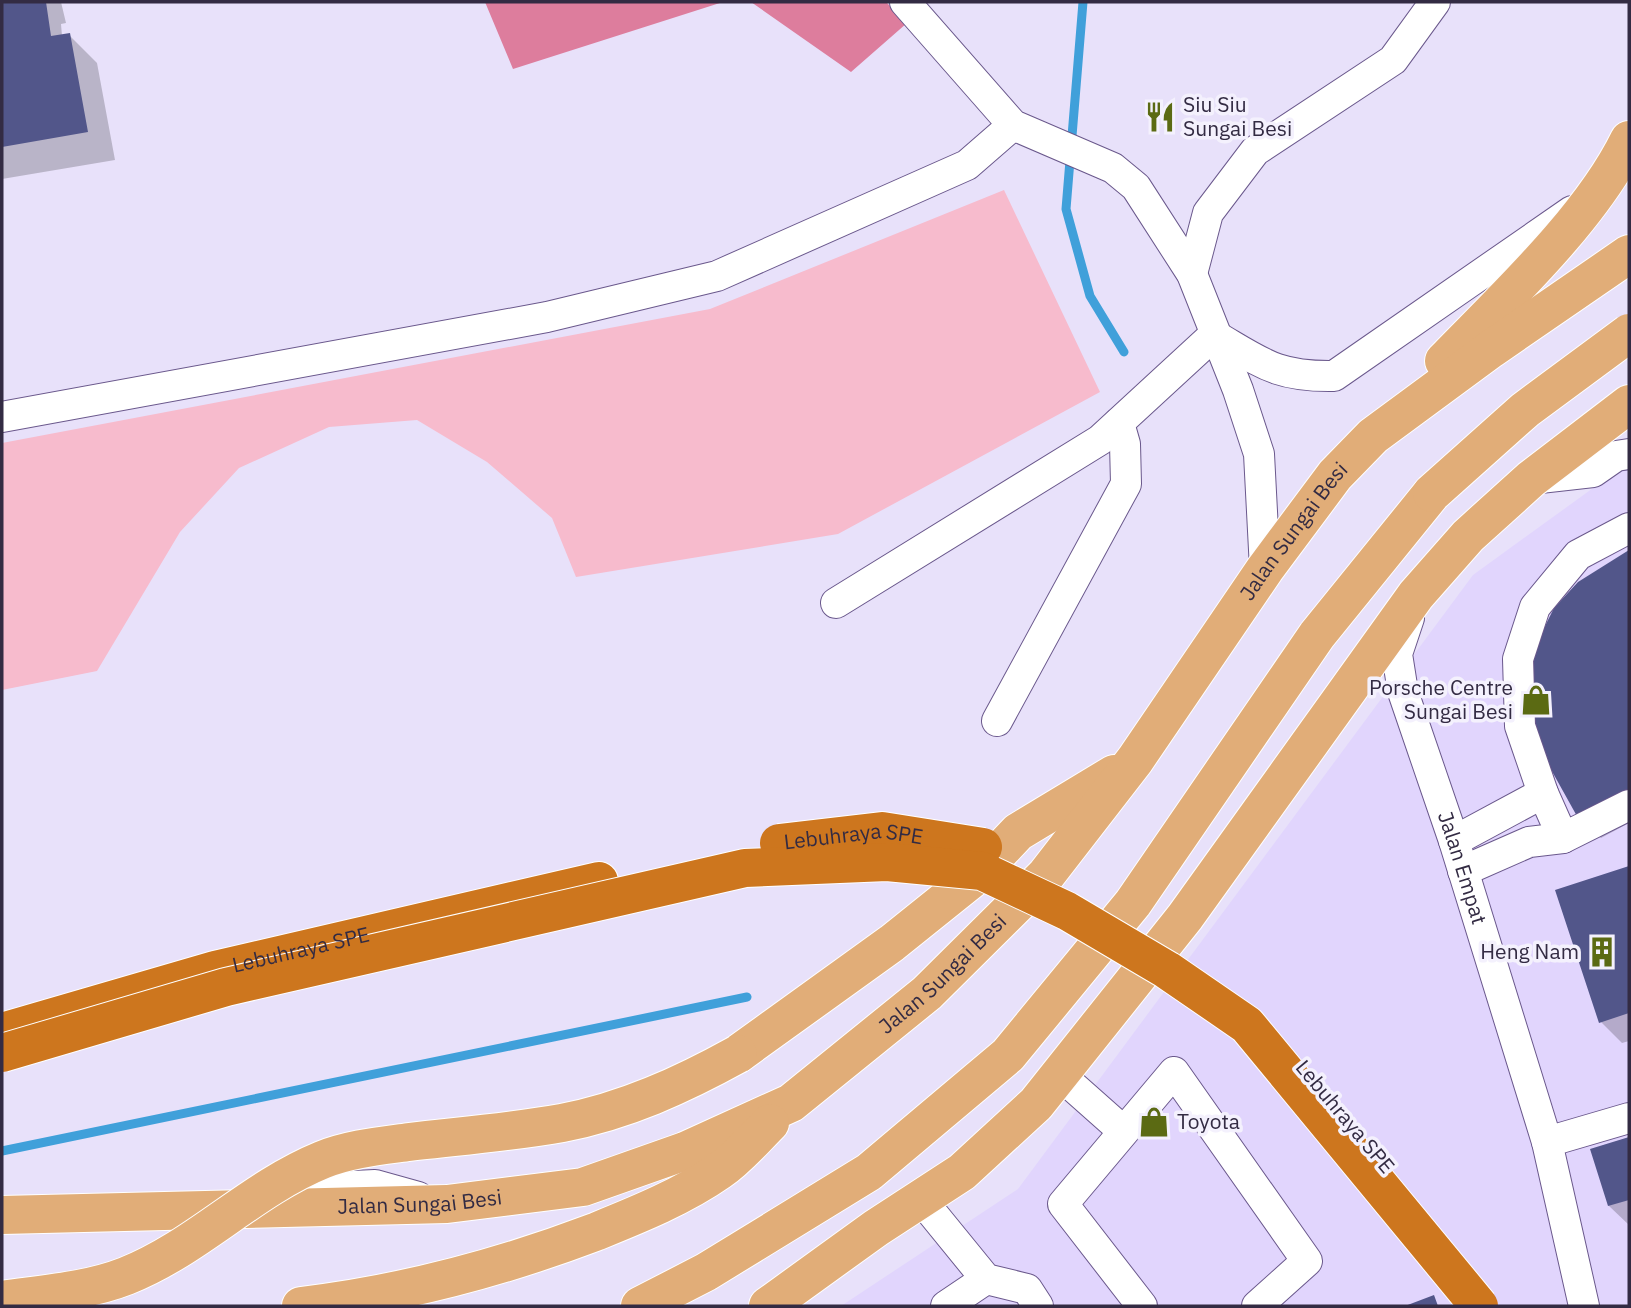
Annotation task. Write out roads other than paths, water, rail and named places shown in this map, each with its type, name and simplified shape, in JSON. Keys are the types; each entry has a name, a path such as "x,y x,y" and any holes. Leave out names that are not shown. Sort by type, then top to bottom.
{"highway":[{"name":"Lebuhraya SPE","path":"2,1032 215,970 739,848 882,831 986,848 1184,953 1261,1018 1503,1306"},
{"name":"Lebuhraya SPE","path":"2,1053 226,987 745,868 887,862 982,871 1067,911 1167,970 1247,1025 1479,1306"}],"main road":[{"path":"1373,436 1530,272 1614,171 1629,140"},
{"name":"Jalan Sungai Besi","path":"2,1215 447,1204 583,1186 685,1151 791,1103 927,993 1036,885 1135,760 1265,569 1335,475 1373,436 1490,349 1629,254"},
{"path":"640,1306 706,1272 869,1172 1007,1055 1133,903 1317,635 1432,493 1525,410 1629,333"},
{"path":"769,1305 920,1198 962,1172 1036,1104 1185,917 1416,595 1468,536 1531,479 1629,404"},
{"path":"2,1300 54,1293 125,1277 162,1258 281,1182 322,1160 364,1148 562,1123 613,1111 666,1092 738,1054 805,1009 947,900 978,874 1018,832 1135,760"},
{"path":"301,1306 358,1299 444,1280 540,1253 648,1211 720,1170 791,1103"}],"street":[{"path":"905,2 1013,125 1113,168 1136,187 1192,274 1238,390 1259,454 1265,569"},
{"path":"1192,274 1208,213 1255,151 1393,60 1436,2"},
{"path":"2,416 547,317 716,276 967,165 1013,125"},
{"path":"1214,335 1273,370 1306,377 1334,376 1592,197"},
{"path":"836,603 1100,440 1214,335"},
{"path":"997,721 1126,484 1125,444 1119,423"},
{"path":"1531,479 1593,472 1616,456 1629,454"},
{"path":"1563,838 1543,793 1520,726 1518,659 1535,607 1578,555 1629,527"},
{"name":"Jalan Empat","path":"1416,595 1397,654 1403,692 1454,841 1547,1142 1584,1306"},
{"path":"1454,841 1543,793"},
{"path":"1463,871 1529,842 1563,838 1629,805"},
{"path":"1142,1306 1063,1204 1122,1130 1174,1072 1307,1261 1257,1306"},
{"path":"1059,1075 1122,1130"},
{"path":"1547,1142 1629,1118"},
{"path":"920,1198 986,1279 1027,1289 1038,1306"},
{"path":"946,1306 986,1279"}],"waterway":[{"path":"1083,2 1066,209 1090,296 1124,352"},
{"path":"2,1151 747,997"}],"place":[{"name":"Siu Siu Sungai Besi","path":"1160,117"},
{"name":"Porsche Centre Sungai Besi","path":"1536,700"},
{"name":"Heng Nam","path":"1602,952"},
{"name":"Toyota","path":"1154,1122"}]}
